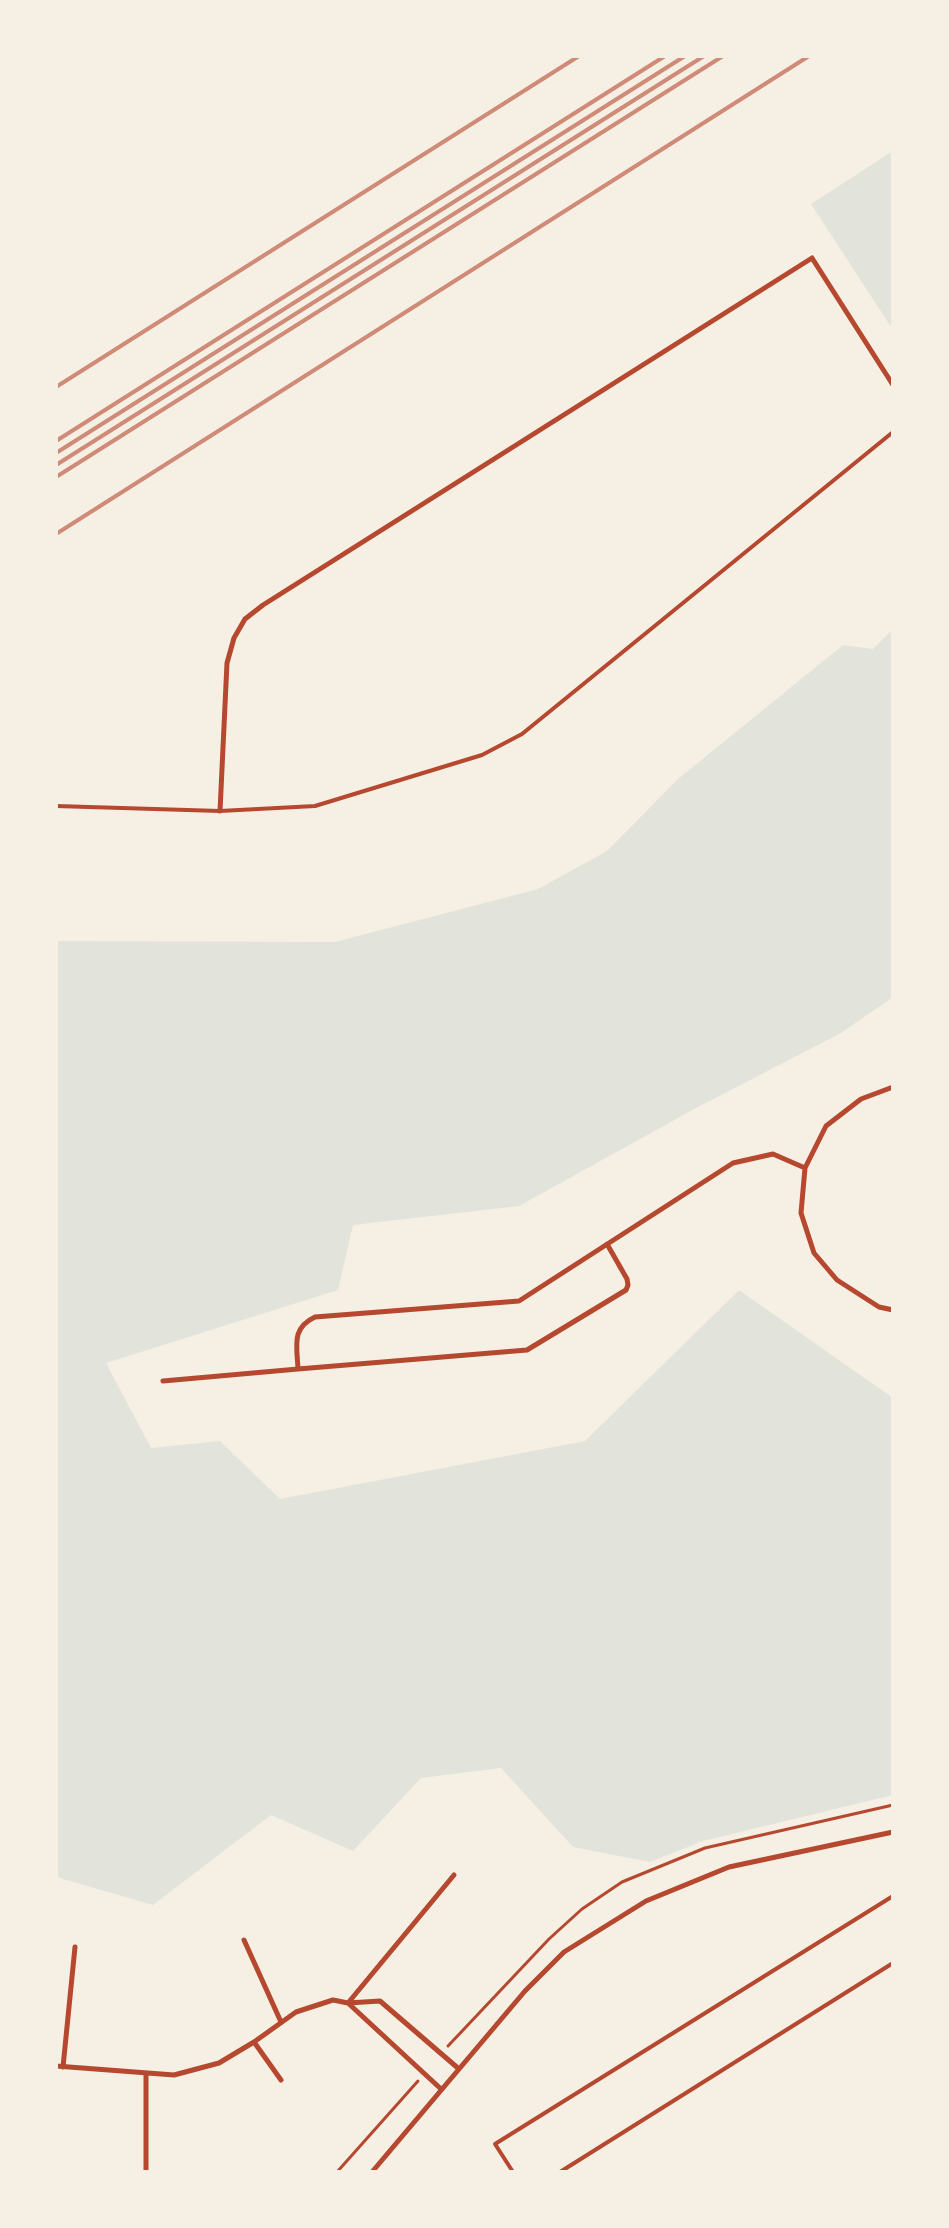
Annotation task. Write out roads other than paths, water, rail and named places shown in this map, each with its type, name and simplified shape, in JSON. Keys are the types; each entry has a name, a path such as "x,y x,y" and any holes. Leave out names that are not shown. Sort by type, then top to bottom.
{"street":[{"path":"220,811 227,663 234,638 245,619 263,605 812,258 893,386"},
{"path":"893,1087 861,1099 826,1126 805,1168 801,1213 814,1253 837,1280 879,1307 893,1310"},
{"path":"298,1369 296,1339 299,1329 305,1321 315,1316 519,1301 732,1163 773,1154 805,1168"},
{"path":"163,1380 527,1350 626,1290 628,1285 627,1279 607,1244"},
{"path":"372,2172 526,1991 564,1952 646,1901 729,1867 893,1832"},
{"path":"348,2003 454,1876"},
{"path":"244,1940 281,2022"},
{"path":"63,2067 75,1947"},
{"path":"56,2066 174,2075 219,2063 254,2042 296,2012 333,2000 348,2003 380,2001 459,2069"},
{"path":"348,2003 441,2089"},
{"path":"254,2042 281,2080"},
{"path":"146,2073 146,2172"}],"lane":[{"path":"56,806 220,811 315,806 482,755 522,734 893,432"},
{"path":"513,2172 495,2144 893,1896"},
{"path":"560,2172 893,1963"}],"railway":[{"path":"56,387 579,56"},
{"path":"56,441 665,56"},
{"path":"56,453 685,56"},
{"path":"56,465 704,56"},
{"path":"56,477 723,56"},
{"path":"56,534 809,56"}]}
